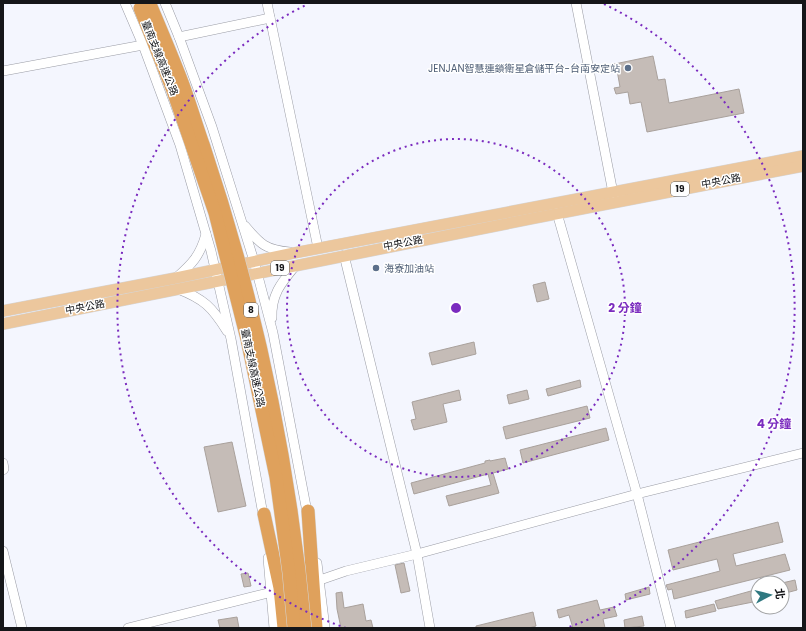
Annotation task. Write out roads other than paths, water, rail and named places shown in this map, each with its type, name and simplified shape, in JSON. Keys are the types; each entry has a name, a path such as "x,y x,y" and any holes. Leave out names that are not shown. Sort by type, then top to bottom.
{"highway":[{"name":"臺南支線高速公路","path":"144,4 215,213 248,339 276,477 289,573 294,628"},
{"name":"臺南支線高速公路","path":"144,4 182,82 225,210 259,337 286,477 300,572 305,628"},
{"path":"308,511 316,628"},
{"path":"264,514 280,588 284,628"}],"main road":[{"name":"中央公路","path":"3,311 177,284 218,282 344,255 557,213 614,197 803,156"},
{"name":"中央公路","path":"3,324 177,284 216,269 254,260 614,197 803,166"}],"street":[{"path":"125,3 180,145 216,269 231,339 264,514 274,628"},
{"path":"165,3 212,127 258,274 273,333 308,511 320,580 325,628"},
{"path":"267,3 318,248"},
{"path":"576,3 614,197"},
{"path":"179,37 270,18"},
{"path":"3,71 142,45"},
{"path":"557,213 637,494 671,628"},
{"path":"241,221 263,244 271,249 294,253"},
{"path":"206,233 201,251 177,284 205,302 217,315 231,339"},
{"path":"344,255 417,554 430,628"},
{"path":"273,333 272,312 278,288 296,265"},
{"path":"320,580 346,571 417,554 637,494 803,453"},
{"path":"3,463 3,470"},
{"path":"3,551 22,628"},
{"path":"128,628 272,592"}],"place":[{"name":"JENJAN智慧連鎖衛星倉儲平台-台南安定站","path":"628,68"},
{"name":"海寮加油站","path":"376,268"}]}
